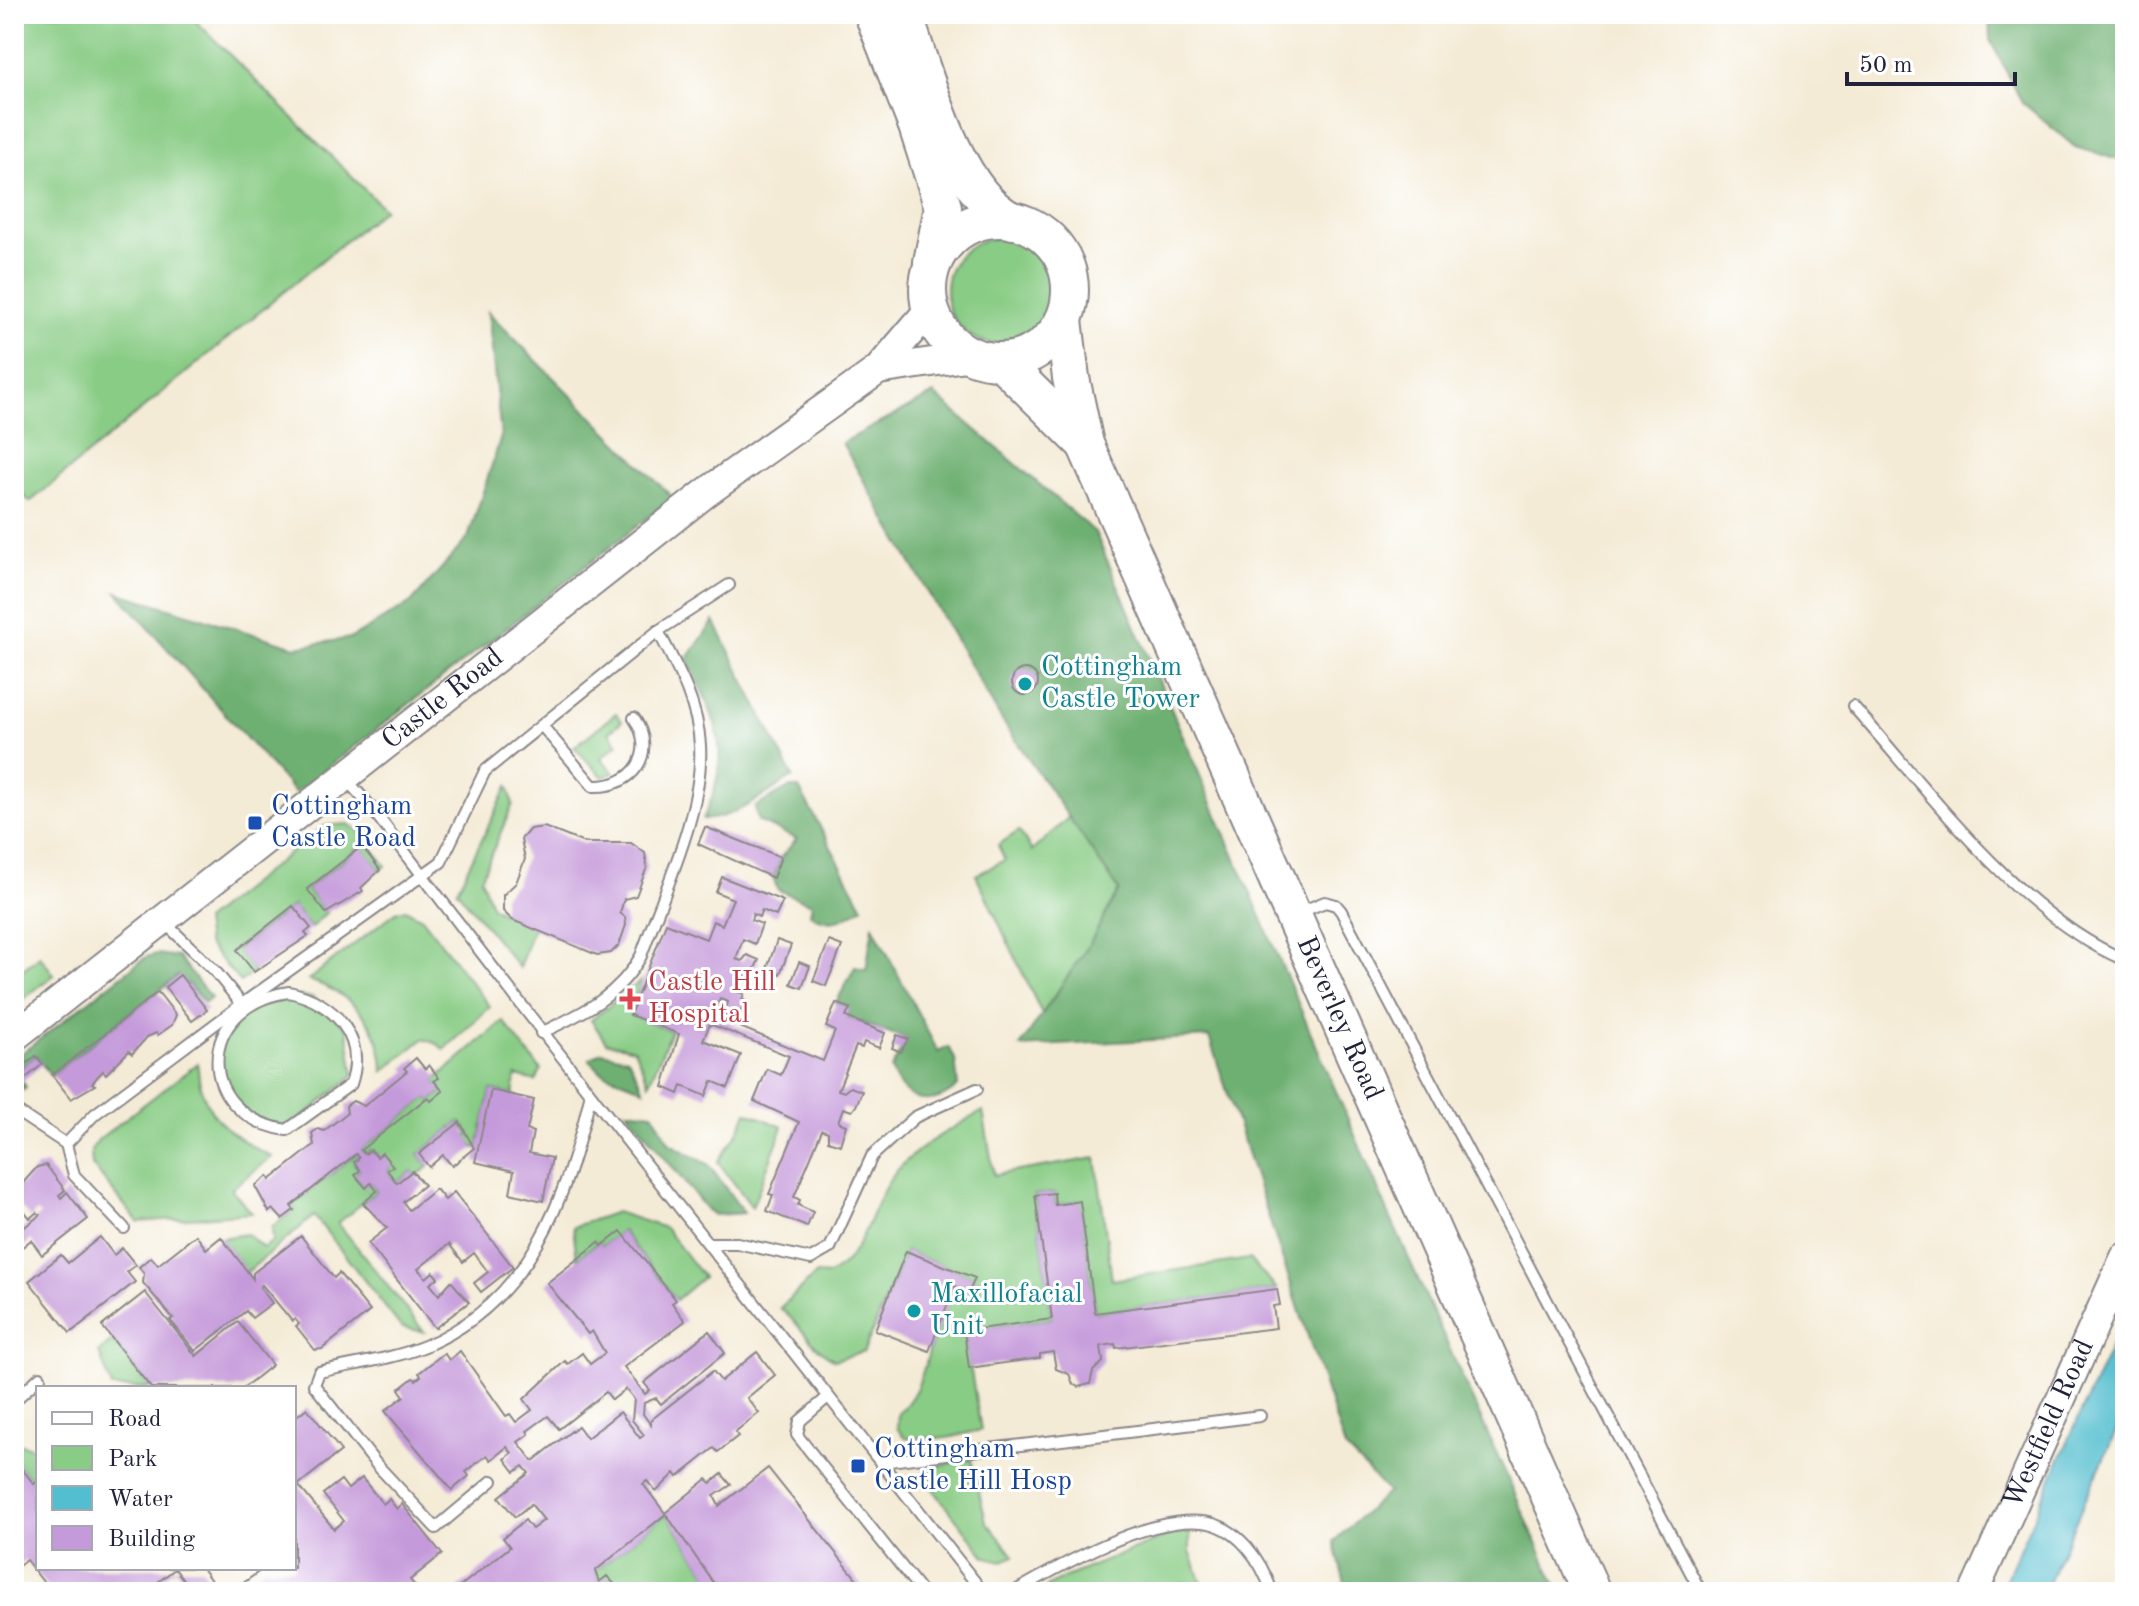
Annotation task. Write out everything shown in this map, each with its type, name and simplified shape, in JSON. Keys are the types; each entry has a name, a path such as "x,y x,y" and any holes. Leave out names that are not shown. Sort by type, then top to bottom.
{"highway":[{"path":"873,14 917,126 943,207 928,288 930,309 939,329 953,345 986,359 1020,358 1038,350 1053,337 1064,320 1070,300 1069,278 1062,258 1050,241 1033,228 1002,216 976,188 954,151 904,14"},
{"path":"931,268 940,250 973,224 992,219 1013,221"},
{"name":"Beverley Road","path":"1064,320 1071,378 1085,444 1592,1592"},
{"name":"Beverley Road","path":"986,359 1085,444"}],"street":[{"name":"Castle Road","path":"14,1037 707,492 878,370 930,309"},
{"name":"Castle Road","path":"878,370 986,359"},
{"name":"Westfield Road","path":"1974,1592 2124,1261"}],"lane":[{"path":"66,1144 95,1114 441,862 485,771 658,631 729,585"},
{"path":"541,1033 596,1006 630,976 641,956 698,793 700,743 695,717 682,678 658,631"},
{"path":"1853,706 1999,868 2056,922 2086,943 2125,960"},
{"path":"543,727 593,786 607,787 636,770 644,757 644,741 634,718"},
{"path":"343,776 590,1097 711,1243 983,1592"},
{"path":"1293,915 1325,902 1336,905 1341,911 1701,1592"},
{"path":"161,919 215,971 243,1005"},
{"path":"289,992 312,997 333,1010 347,1028 355,1051 351,1084 287,1130 266,1127 247,1118 231,1103 221,1084 217,1063 220,1042 243,1005 265,995 289,992"},
{"path":"711,1243 737,1243 811,1259 830,1248 872,1156 915,1117 977,1089"},
{"path":"492,1481 436,1528 377,1465 314,1385 319,1372 424,1346 461,1327 493,1302 527,1264 556,1208 572,1173 590,1097"},
{"path":"14,1117 19,1113 66,1144 74,1175 124,1228"},
{"path":"14,1401 40,1377"},
{"path":"828,1397 800,1421 797,1435 922,1592"},
{"path":"881,1462 1260,1416"},
{"path":"1014,1592 1103,1547 1169,1523 1205,1522 1235,1535 1264,1568 1272,1592"}],"green space":[{"path":"14,14 189,14 384,209 30,502 14,485"},
{"path":"1989,14 2125,14 2125,162 2075,147 2022,102 1990,40"},
{"path":"999,238 1019,242 1036,254 1048,271 1052,291 1048,311 1036,328 1019,340 999,344 979,340 962,328 950,311 946,291 950,271 962,254 979,242"},
{"path":"488,312 673,498 295,793 117,592 296,647 351,638 411,603 468,538 501,437"},
{"path":"934,394 1095,532 1391,1219 1559,1592 1347,1592 1334,1541 1388,1492 1345,1448 1209,1037 1020,1047 1089,945 1119,890 1001,719 842,443"},
{"path":"714,621 793,777 737,811 703,819 718,774 718,737 707,701 687,659"},
{"path":"616,713 622,721 609,732 618,744 601,758 614,773 603,777 574,747"},
{"path":"508,786 513,804 481,878 492,907 533,928 519,968 457,890"},
{"path":"789,788 799,788 863,907 844,918 831,921 818,918 810,914 812,904 778,890 773,878 781,857 797,839 758,821 755,807"},
{"path":"1069,817 1119,890 1089,945 1042,1014 976,875 1005,860 998,845 1019,831 1032,851"},
{"path":"348,824 359,831 386,866 380,870 361,846 307,889 326,913 311,928 293,906 237,949 254,972 240,982 207,944 204,921 324,826"},
{"path":"405,909 422,918 490,1007 444,1050 438,1044 423,1039 383,1072 377,1040 362,1013 338,993 308,980 396,912"},
{"path":"873,926 938,1052 949,1047 955,1059 958,1086 948,1094 929,1100 911,1096 896,1080 891,1069 907,1039 846,1017 849,1008 836,1003 855,967 866,970"},
{"path":"157,954 178,957 211,998 205,1003 179,975 51,1076 36,1056 16,1072 26,1087 14,1097 14,1059 146,957"},
{"path":"40,956 54,975 14,1006 14,976"},
{"path":"641,981 631,1015 671,1031 649,1083 634,1049 606,1042 591,1020"},
{"path":"265,995 312,997 347,1028 354,1075 287,1130 247,1118 221,1084 220,1042 230,1022"},
{"path":"503,1021 541,1070 536,1081 516,1076 513,1095 491,1090 478,1147 474,1148 466,1137 470,1134 460,1122 419,1154 429,1167 416,1176 412,1171 397,1183 387,1170 392,1166 371,1150 365,1154 361,1150 428,1097 431,1101 442,1092 434,1081"},
{"path":"602,1052 628,1058 644,1089 601,1072 589,1059"},
{"path":"198,1063 199,1081 210,1109 231,1132 272,1157 231,1189 252,1213 138,1222 92,1165 91,1150 99,1139"},
{"path":"626,1110 653,1113 670,1144 708,1164 744,1213 714,1215 707,1210"},
{"path":"983,1111 994,1175 1096,1158 1112,1280 1249,1259 1277,1289 1095,1313 1079,1201 1055,1205 1054,1193 1035,1195 1052,1319 964,1331 981,1430 947,1438 905,1438 897,1428 898,1413 918,1385 955,1286 969,1291 974,1278 906,1251 864,1351 835,1360 820,1350 780,1308 816,1274 829,1275 851,1256 884,1189 901,1166 934,1140"},
{"path":"747,1112 783,1127 752,1207 718,1162 740,1129"},
{"path":"356,1154 359,1158 354,1163 360,1170 355,1175 366,1187 371,1183 377,1191 338,1223 424,1332 401,1327 314,1216 247,1272 221,1238 247,1234 263,1248 273,1241 272,1227 294,1210 291,1206"},
{"path":"616,1212 665,1228 703,1277 676,1300 622,1231 602,1246 598,1242 577,1259 573,1227"},
{"path":"113,1340 149,1386 111,1386 99,1352"},
{"path":"14,1442 36,1448 36,1482 34,1484 14,1459"},
{"path":"971,1459 986,1521 1014,1556 1001,1562 985,1556 922,1475 928,1468"},
{"path":"666,1514 720,1592 622,1592 607,1577 599,1582 595,1571"},
{"path":"1190,1532 1190,1552 1206,1592 1038,1592 1063,1578 1172,1534"}],"water":[{"path":"2125,1315 2125,1411 2044,1592 2000,1592"}],"building":[{"name":"Cottingham Castle Tower","path":"1025,669 1034,673 1038,682 1034,691 1025,695 1016,691 1012,682 1016,673"},
{"path":"544,827 584,843 631,843 645,853 647,867 636,896 624,899 620,913 625,917 626,925 619,945 611,953 597,955 512,920 503,911 503,895 516,883 525,859 521,839 530,829"},
{"path":"705,827 781,857 773,878 698,844"},
{"path":"362,846 380,870 361,888 363,891 326,913 307,889"},
{"path":"722,877 783,901 776,916 762,910 759,917 753,914 751,920 762,924 755,944 743,939 736,959 742,961 747,955 759,960 750,979 742,976 736,991 744,994 742,999 745,1001 736,1023 725,1018 728,1002 720,999 713,1016 823,1061 835,1031 826,1027 836,1003 850,1008 846,1017 885,1033 879,1048 864,1042 862,1048 856,1046 838,1090 844,1092 850,1087 862,1091 852,1111 843,1108 838,1122 846,1125 840,1145 828,1141 828,1132 822,1130 794,1197 800,1200 798,1205 813,1212 807,1227 767,1211 773,1195 769,1194 799,1122 754,1101 767,1069 781,1075 789,1056 710,1024 703,1040 741,1055 728,1088 712,1081 706,1096 682,1086 679,1094 663,1087 679,1034 630,1015 666,923 706,939 713,921 722,925 733,899 716,892"},
{"path":"293,906 311,928 305,933 308,936 254,972 237,950"},
{"path":"777,940 791,945 780,974 767,969"},
{"path":"829,941 842,946 826,986 813,981"},
{"path":"799,962 810,966 802,988 791,984"},
{"path":"180,975 207,1010 192,1021 165,987"},
{"path":"158,992 176,1015 172,1025 158,1035 147,1037 132,1054 129,1051 106,1074 103,1071 92,1083 95,1085 71,1099 52,1075"},
{"path":"897,1035 908,1039 901,1052 892,1048"},
{"path":"36,1056 43,1064 22,1081 15,1073"},
{"path":"416,1058 425,1069 429,1065 439,1078 434,1081 443,1091 431,1101 428,1097 361,1150 365,1154 371,1150 377,1157 382,1153 393,1166 387,1170 397,1183 412,1171 424,1185 403,1202 409,1210 436,1189 445,1200 454,1192 513,1267 481,1292 474,1283 488,1272 474,1253 463,1262 449,1244 418,1269 426,1278 433,1272 438,1278 430,1284 439,1295 451,1281 469,1302 435,1328 368,1243 387,1228 363,1203 377,1191 371,1183 366,1188 355,1175 360,1170 354,1162 359,1158 356,1154 291,1206 294,1210 282,1219 273,1209 269,1212 255,1186 268,1176 270,1180 314,1145 312,1133 318,1129 324,1131 347,1113 346,1106 353,1101 364,1106 407,1071 404,1068"},
{"path":"491,1090 534,1100 527,1130 533,1132 529,1153 552,1158 543,1201 510,1193 514,1171 475,1162"},
{"path":"460,1122 474,1148 452,1166 443,1155 429,1167 419,1154"},
{"path":"46,1165 65,1190 59,1195 61,1198 67,1192 88,1219 42,1255 31,1240 14,1254 14,1219 22,1229 40,1215 37,1212 30,1218 14,1199 14,1185 22,1184 37,1167"},
{"path":"1054,1193 1055,1205 1080,1201 1095,1313 1277,1289 1280,1305 1273,1306 1276,1328 1116,1348 1115,1344 1101,1346 1103,1362 1093,1371 1090,1384 1078,1387 1073,1384 1069,1374 1056,1369 1053,1352 1040,1354 1040,1358 969,1368 964,1331 1052,1319 1035,1195"},
{"path":"621,1231 676,1300 672,1303 685,1321 624,1367 645,1394 650,1390 644,1383 709,1331 725,1353 661,1404 656,1398 644,1403 643,1414 651,1425 651,1420 713,1371 721,1381 757,1352 775,1375 747,1398 759,1413 735,1432 738,1436 718,1452 714,1448 678,1477 675,1473 656,1492 647,1481 643,1484 665,1513 707,1479 711,1483 722,1474 731,1485 714,1496 719,1506 768,1468 867,1592 720,1592 666,1514 595,1571 599,1582 607,1576 622,1592 453,1592 510,1547 503,1538 525,1520 532,1529 544,1520 531,1504 515,1517 499,1497 529,1473 523,1466 515,1472 505,1459 512,1453 507,1447 491,1460 487,1455 466,1472 469,1476 452,1490 385,1411 404,1396 399,1389 421,1376 419,1373 444,1353 449,1360 460,1351 506,1416 510,1414 516,1422 532,1410 524,1399 565,1361 568,1364 582,1353 590,1364 605,1353 592,1331 588,1334 547,1283 599,1242 602,1246","holes":["626,1389 634,1399 632,1420 644,1435 640,1438 620,1412 587,1438 578,1426 533,1461 518,1442 529,1434 527,1431 548,1416 559,1429 606,1392 612,1400"]},
{"path":"196,1235 206,1249 221,1237 253,1279 253,1273 301,1236 334,1278 339,1273 370,1311 322,1349 315,1350 296,1326 299,1324 295,1319 292,1321 262,1285 260,1287 272,1303 252,1318 246,1311 195,1351 170,1320 173,1318 143,1283 144,1274 139,1267 151,1257 158,1265"},
{"path":"100,1237 114,1255 122,1248 136,1265 127,1272 135,1282 70,1333 29,1281 61,1255 68,1263"},
{"name":"Maxillofacial Unit","path":"906,1251 975,1278 969,1292 955,1286 929,1351 875,1330"},
{"path":"145,1292 196,1356 238,1322 272,1365 246,1386 149,1386 102,1326"},
{"path":"307,1408 341,1451 298,1485 334,1529 344,1521 323,1494 341,1480 348,1489 362,1478 383,1504 389,1499 397,1509 402,1504 442,1554 410,1580 420,1592 231,1592 261,1570 296,1570 296,1416"},
{"path":"14,1459 34,1484 36,1482 36,1570 174,1570 145,1592 51,1592 26,1560 14,1570"},
{"path":"176,1570 203,1570 219,1592 193,1592"}],"place":[{"name":"Cottingham Castle Tower","path":"1025,684"},
{"name":"Cottingham Castle Road","path":"255,823"},
{"name":"Castle Hill Hospital","path":"630,999"},
{"name":"Maxillofacial Unit","path":"914,1311"},
{"name":"Cottingham Castle Hill Hosp","path":"858,1466"}]}
